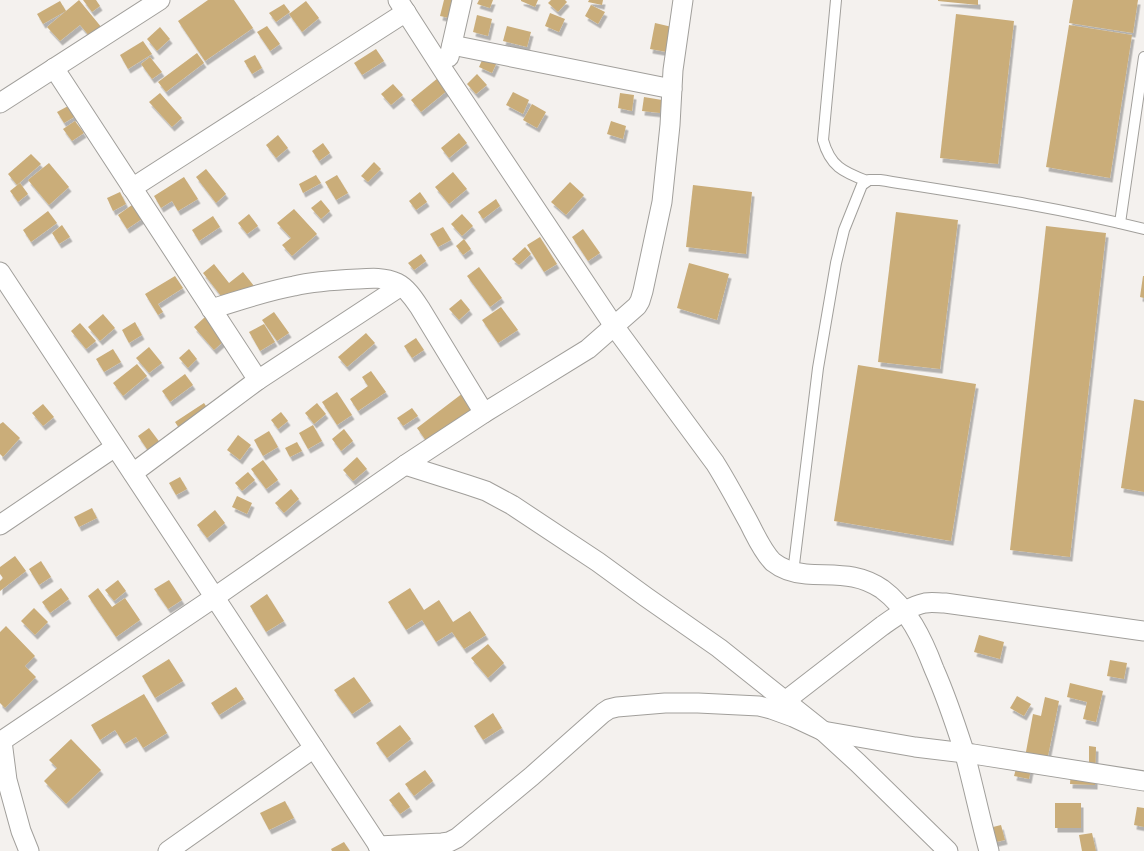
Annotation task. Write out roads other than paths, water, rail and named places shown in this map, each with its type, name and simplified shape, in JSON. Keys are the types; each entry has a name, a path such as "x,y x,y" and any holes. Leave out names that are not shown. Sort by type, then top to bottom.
{"street":[{"path":"0,103 160,0"},
{"path":"445,73 462,0"},
{"path":"29,851 21,831 7,780 1,742 215,597 405,465 484,413 577,356 594,344 637,306 643,290 662,202 670,125 673,70 683,0"},
{"path":"132,188 402,6 614,326 715,463 764,550 773,561 782,568 793,573 851,576 869,582 883,590 898,603 905,612 928,654 944,692 964,753 989,851"},
{"path":"452,45 672,89"},
{"path":"54,68 258,380"},
{"path":"0,272 380,848 442,843 449,842 457,838 527,781 603,713 609,709 617,707 664,703 759,706 793,717 823,731 915,747 964,753 1144,781"},
{"path":"211,309 273,290 318,282 378,278 391,281 401,286 420,308 484,413"},
{"path":"133,473 258,380 401,286"},
{"path":"0,525 115,448"},
{"path":"405,465 468,485 512,505 598,562 719,648 823,731 948,851"},
{"path":"785,700 882,626 905,612 931,602 1144,631"},
{"path":"168,851 314,748"}],"lane":[{"path":"836,0 823,140 826,150 835,165 849,174 867,181"},
{"path":"1120,223 1144,57"},
{"path":"793,573 818,368 836,263 844,230 860,190 867,181 873,179 1033,204 1144,229"}]}
